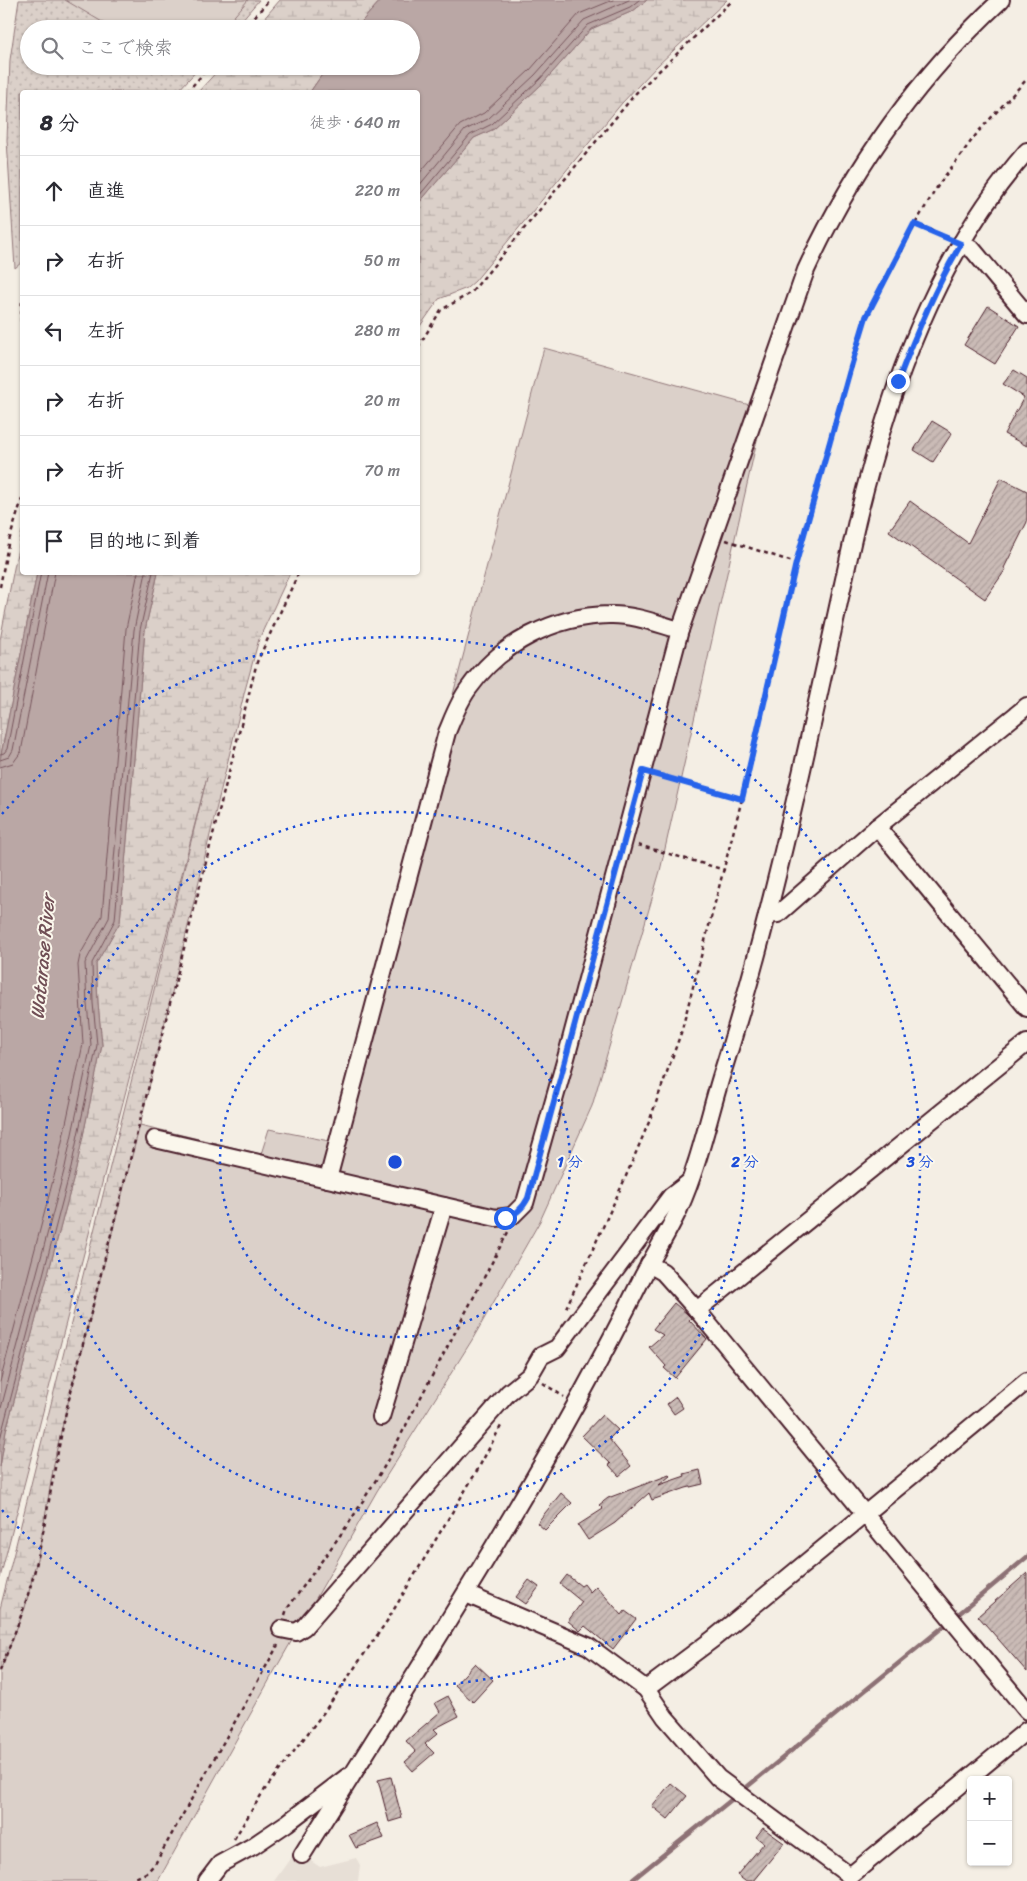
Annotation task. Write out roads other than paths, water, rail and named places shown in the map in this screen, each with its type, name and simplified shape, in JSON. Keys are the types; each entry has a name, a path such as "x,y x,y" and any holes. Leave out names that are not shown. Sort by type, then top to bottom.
{"street":[{"path":"155,1139 496,1218 512,1216 528,1198 680,630 806,270 823,233 867,158 894,118 949,52 1001,0"},
{"path":"302,1855 466,1594 521,1502 600,1363 649,1264 679,1209 750,982 869,469 918,328 944,273 961,244 1005,179 1027,151"},
{"path":"961,244 973,250 1027,315"},
{"path":"328,1179 446,732 469,688 488,666 511,647 535,632 557,623 610,615 641,619 680,630"},
{"path":"767,915 778,914 877,827 1027,706"},
{"path":"877,827 1027,1008"},
{"path":"697,1310 1027,1043"},
{"path":"282,1629 296,1632 304,1627 508,1393 530,1374 541,1356 557,1348 671,1196 688,1183"},
{"path":"381,1417 444,1206"},
{"path":"649,1264 663,1272 697,1310 1027,1711"},
{"path":"646,1689 714,1639 1027,1381"},
{"path":"466,1594 588,1646 646,1689 665,1717 718,1778 850,1876 1027,1730"},
{"path":"207,1881 220,1864 266,1837 355,1771"}],"water":[{"path":"381,0 647,0 633,11 591,29 543,83 494,129 474,138 420,202 420,90 311,90 322,75 420,75 420,20 363,20"},
{"name":"Watarase River","path":"37,575 158,575 145,630 120,922 96,964 102,1045 76,1169 6,1431 0,1467 0,760"}],"waterway":[{"path":"955,1617 1027,1557"},
{"path":"742,1791 949,1622"},
{"path":"631,1881 736,1796"}]}
